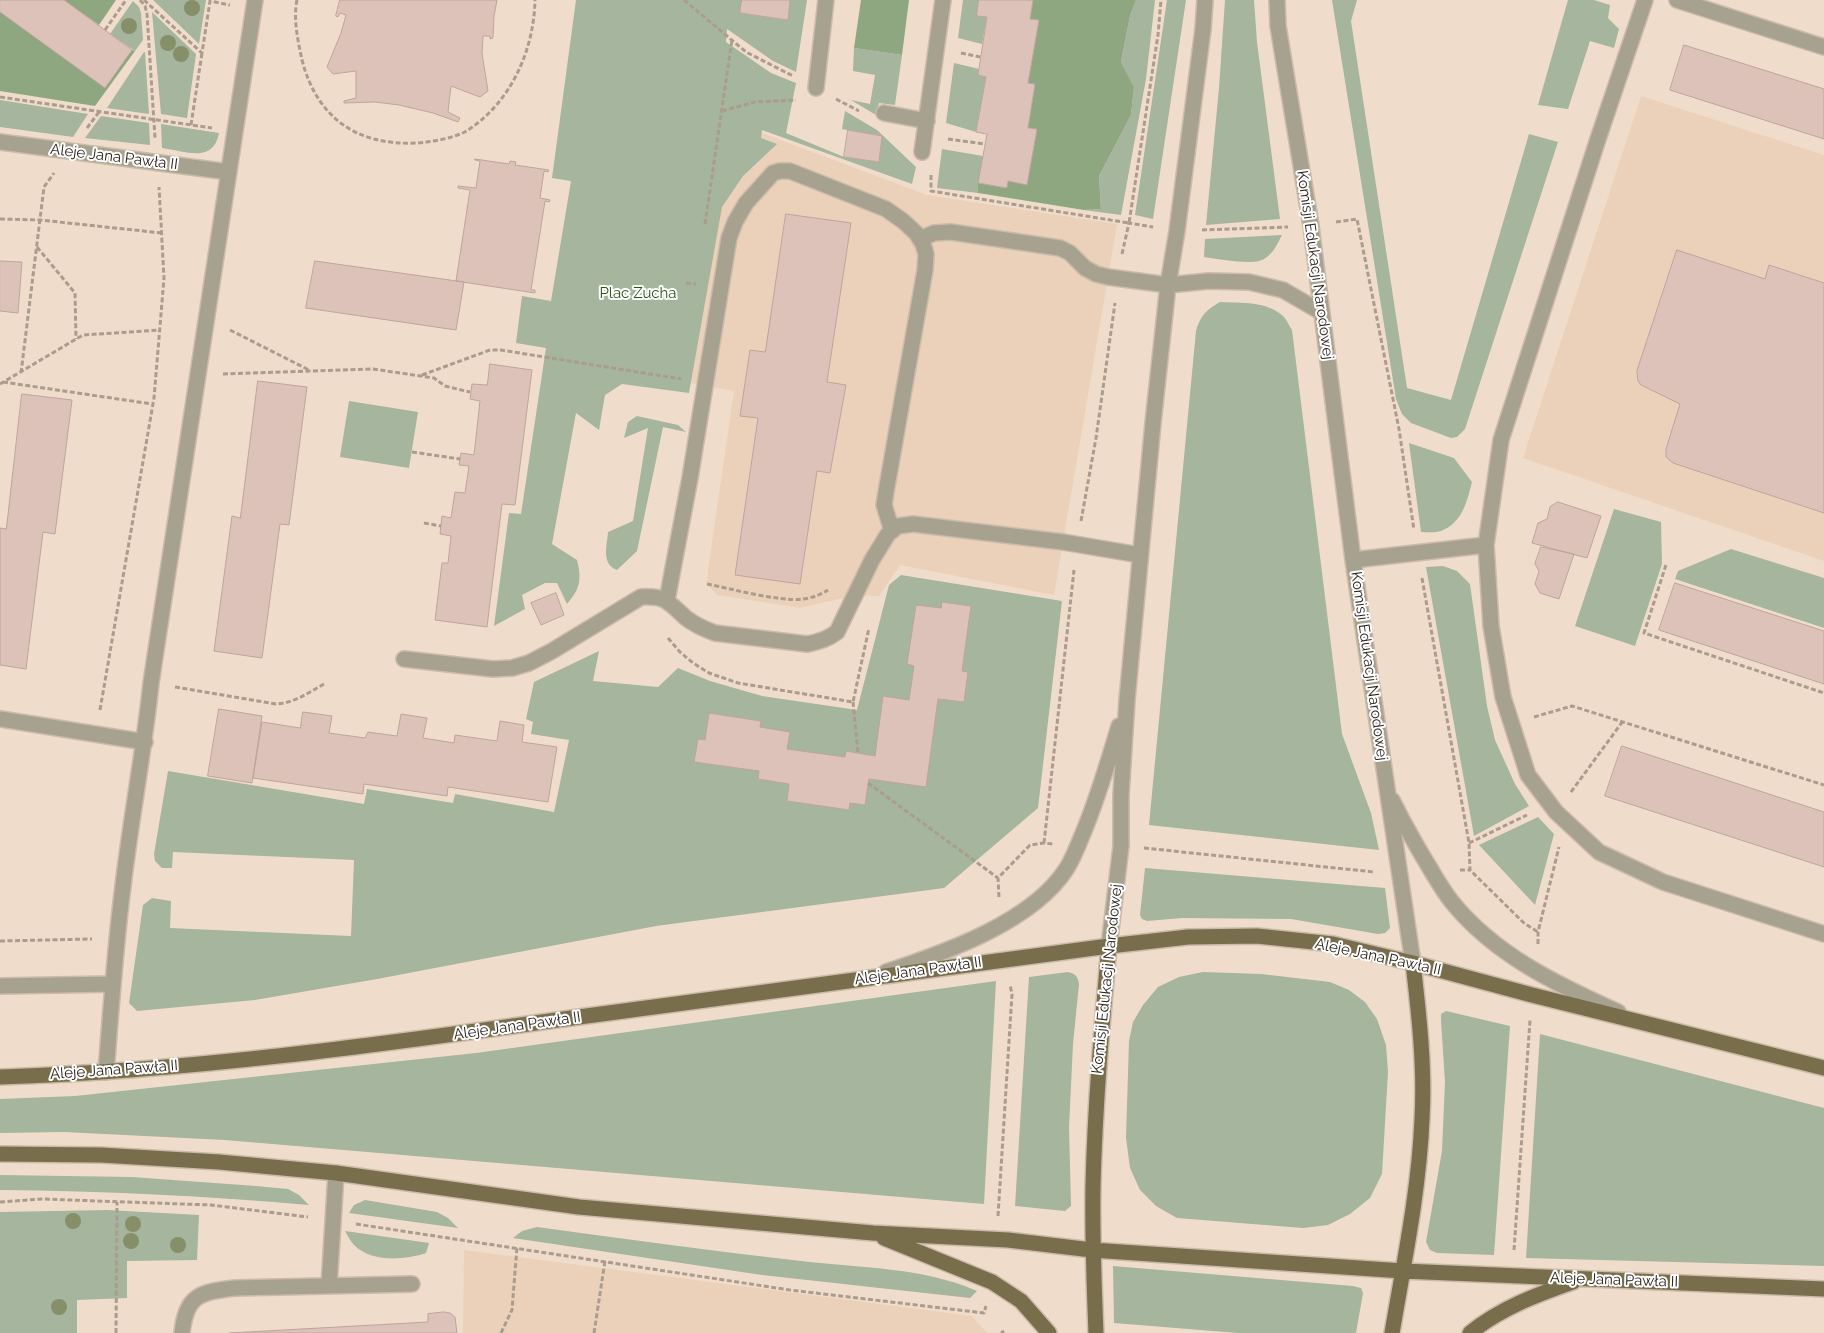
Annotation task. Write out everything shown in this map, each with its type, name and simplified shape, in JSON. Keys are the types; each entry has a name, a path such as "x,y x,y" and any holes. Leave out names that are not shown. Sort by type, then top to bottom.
{"main road":[{"name":"Aleje Jana Pawła II","path":"0,1077 106,1072 225,1062 434,1037 1109,946 1188,937 1257,936 1333,944 1414,963 1639,1023 1824,1068"},
{"name":"Komisji Edukacji Narodowej","path":"1096,1333 1092,1250 1093,1184 1097,1085 1109,946"},
{"name":"Komisji Edukacji Narodowej","path":"1392,1333 1418,1182 1422,1117 1422,1049 1414,963"},
{"name":"Aleje Jana Pawła II","path":"0,1154 101,1155 219,1162 336,1172 579,1207 873,1233 996,1239 1092,1250 1403,1271 1824,1289"},
{"path":"873,1233 992,1282 1021,1301 1049,1333"},
{"path":"1470,1333 1481,1324 1532,1296 1582,1279"}],"street":[{"path":"816,88 826,0"},
{"path":"922,152 943,0"},
{"name":"Komisji Edukacji Narodowej","path":"1109,946 1121,846 1121,795 1127,700 1140,555 1168,285 1177,231 1202,39 1205,0"},
{"name":"Komisji Edukacji Narodowej","path":"1277,0 1278,26 1311,226 1353,560 1386,790 1414,963"},
{"path":"1645,0 1501,440 1486,545 1491,626 1503,697 1528,775 1565,821 1600,852 1663,882 1824,934"},
{"path":"1677,0 1824,47"},
{"path":"106,1072 112,984 123,884 145,742 151,683 254,5"},
{"path":"884,113 927,121"},
{"name":"Aleje Jana Pawła II","path":"0,142 229,172"},
{"path":"667,600 690,478 729,238 735,222 746,203 772,173 780,171 790,172 886,209 903,221 920,239 926,254 884,505 892,531"},
{"path":"920,239 934,233 951,232 1060,248 1070,253 1086,268 1096,274 1144,283 1168,285 1209,281 1249,282 1283,290 1321,312"},
{"path":"404,659 493,669 512,668 528,664 641,597 653,596 667,600 686,618 701,628 715,632 807,644 816,643 837,632 844,622 872,560 888,534 898,526 913,524 1063,542 1140,555"},
{"path":"1353,560 1486,545"},
{"path":"869,978 934,956 1001,925 1047,893 1067,868 1078,845 1097,797 1127,700"},
{"path":"0,719 145,742"},
{"path":"1386,790 1450,900 1469,921 1499,948 1534,970 1563,987 1639,1023"},
{"path":"0,986 112,984"},
{"path":"328,1286 336,1172"},
{"path":"182,1333 184,1314 193,1301 209,1291 235,1288 412,1284"}],"path":[{"path":"105,30 126,0"},
{"path":"140,0 145,6 147,14 154,120"},
{"path":"144,0 202,53"},
{"path":"297,0 295,9 298,43 307,77 324,108 348,129 375,140 404,144 431,142 466,131 492,112 511,84 527,54 534,22 535,0"},
{"path":"684,0 732,40 705,226"},
{"path":"1130,223 1158,35 1161,0"},
{"path":"191,125 210,1 254,5"},
{"path":"958,53 980,57"},
{"path":"0,97 234,132"},
{"path":"722,111 755,102 804,100"},
{"path":"947,138 985,144"},
{"path":"21,373 44,187 69,151"},
{"path":"96,734 152,404 160,330 164,278 157,163"},
{"path":"0,219 40,220 162,233"},
{"path":"37,247 75,294 76,340"},
{"path":"686,283 696,284 698,275"},
{"path":"227,328 311,371"},
{"path":"1,383 84,335 160,330"},
{"path":"422,376 490,350 514,352 682,379 683,370"},
{"path":"221,374 372,369 434,378 445,386 470,392"},
{"path":"1,383 152,404"},
{"path":"1399,429 1417,553 1470,843 1470,870 1524,923 1538,932"},
{"path":"412,452 460,459"},
{"path":"424,523 441,526"},
{"path":"1666,565 1644,633 1824,693"},
{"path":"707,584 784,599 803,600 819,595 834,586"},
{"path":"172,686 276,704 298,700 324,684"},
{"path":"852,702 858,753"},
{"path":"1528,718 1572,706 1824,785"},
{"path":"1564,786 1570,793 1623,722"},
{"path":"868,783 998,878"},
{"path":"1470,843 1550,804"},
{"path":"1534,970 1538,932 1565,821"},
{"path":"1030,845 1044,843 1078,845"},
{"path":"1121,846 1400,874"},
{"path":"1433,872 1470,870"},
{"path":"0,941 117,939"},
{"path":"998,1210 1012,994 1010,982"},
{"path":"1513,1276 1532,995"},
{"path":"0,1202 42,1199 211,1205 332,1220 517,1247 790,1290 984,1313"},
{"path":"116,1333 117,1202"},
{"path":"501,1333 512,1310 517,1247"},
{"path":"594,1333 605,1261"}],"shaded area":[{"path":"1641,96 1824,155 1824,561 1523,458"},
{"path":"725,119 927,195 1117,224 1054,595 900,565 879,596 856,595 800,608 717,595 707,584 734,391 689,383"},
{"path":"464,1250 972,1316 987,1333 463,1333"}],"green space":[{"path":"64,0 116,0 99,25"},
{"path":"153,0 206,0 199,44"},
{"name":"Plac Zucha","path":"576,0 742,0 741,13 787,20 790,0 807,0 796,72 773,61 727,29 726,42 771,73 796,83 786,133 844,157 879,162 882,136 842,129 845,111 877,130 916,167 912,184 762,130 761,138 777,144 743,176 722,207 689,393 622,384 605,395 599,430 576,413 552,544 577,560 579,584 575,594 567,604 557,583 545,583 522,595 525,609 494,626 509,513 521,514 546,348 516,343 522,296 551,301 571,181 552,178"},
{"path":"861,0 909,0 902,55 854,48"},
{"path":"963,0 979,0 977,15 987,17 982,44 958,38"},
{"path":"1033,0 1136,0 1130,16 1121,62 1134,87 1131,115 1099,176 1101,209 1084,210 978,193 978,183 1006,188 1008,181 1027,184 1037,130 1028,128 1035,84 1028,83 1039,21 1030,19"},
{"path":"1136,0 1155,0 1146,79 1121,215 1084,210 1101,209 1099,176 1131,115 1134,87 1121,62 1130,16"},
{"path":"1167,0 1186,0 1153,219 1135,215"},
{"path":"1225,0 1254,0 1257,42 1280,219 1206,225 1219,88"},
{"path":"1332,0 1357,0 1351,21 1407,388 1451,400 1529,134 1558,142 1465,429 1457,437 1451,438 1411,423 1402,414 1396,399"},
{"path":"1568,0 1594,0 1610,5 1608,18 1619,29 1614,48 1590,41 1568,109 1538,105"},
{"path":"133,1 139,7 141,13 143,40 135,51 110,34"},
{"path":"0,12 105,88 132,50 135,51 95,106 0,91"},
{"path":"152,12 196,54 187,118 161,114"},
{"path":"854,48 902,55 895,105 879,103 876,115 851,100 870,104 875,75 853,71"},
{"path":"144,52 149,114 107,108"},
{"path":"954,63 979,69 978,75 986,77 976,132 946,123"},
{"path":"0,100 88,114 73,137 0,127"},
{"path":"101,116 149,123 150,145 85,138"},
{"path":"161,124 219,133 216,143 211,149 205,152 189,153 162,148"},
{"path":"942,149 983,156 978,193 937,188"},
{"path":"1282,235 1270,254 1259,261 1239,262 1204,257 1205,239"},
{"path":"1220,302 1262,305 1277,311 1283,316 1292,330 1342,734 1371,813 1379,850 1149,825 1196,331 1205,314 1211,307"},
{"path":"349,401 418,412 409,468 340,457"},
{"path":"637,416 678,425 686,432 663,427 637,551 617,570 609,564 607,559 608,532 633,521 648,428 624,438 628,422"},
{"path":"1409,443 1454,458 1472,482 1466,504 1459,517 1454,523 1441,531 1421,532"},
{"path":"1614,509 1661,522 1662,564 1635,646 1575,626"},
{"path":"1731,549 1824,578 1824,628 1675,579 1678,571"},
{"path":"1443,566 1457,571 1470,584 1487,706 1495,740 1515,784 1529,806 1474,836 1426,567"},
{"path":"901,575 1062,601 1038,808 944,888 656,926 255,1000 137,1011 129,1003 143,905 152,898 171,901 170,928 351,936 354,860 173,852 172,868 162,868 155,861 154,854 168,771 364,804 367,789 453,803 455,794 554,812 569,740 531,734 533,722 526,719 534,682 599,651 593,681 658,687 678,668 710,681 762,696 857,710 889,585"},
{"path":"1538,817 1554,834 1535,905 1479,845"},
{"path":"1145,868 1385,888 1390,928 1385,933 1378,934 1291,919 1182,918 1147,921 1142,919 1140,915"},
{"path":"1068,972 1076,976 1079,984 1073,1044 1069,1127 1071,1206 1065,1211 1015,1206 1029,977"},
{"path":"1203,972 1261,974 1330,982 1349,990 1365,1002 1377,1019 1386,1045 1388,1072 1382,1174 1370,1198 1350,1214 1328,1225 1303,1228 1177,1218 1156,1206 1140,1190 1130,1168 1126,1138 1129,1041 1133,1022 1143,1005 1158,987 1179,977"},
{"path":"996,981 984,1204 225,1140 64,1132 0,1133 0,1099 75,1096 476,1053"},
{"path":"1446,1011 1510,1026 1494,1255 1437,1253 1430,1250 1426,1242 1442,1151 1445,1082 1441,1014"},
{"path":"1540,1034 1824,1108 1824,1266 1526,1258"},
{"path":"0,1175 132,1177 288,1189 299,1195 309,1205 155,1194 0,1190"},
{"path":"365,1200 437,1212 448,1218 458,1228 349,1213 354,1205"},
{"path":"107,1210 199,1215 197,1260 127,1261 127,1298 77,1300 77,1333 0,1333 0,1212"},
{"path":"537,1227 735,1253 913,1273 935,1277 977,1291 970,1298 762,1275 513,1238 522,1231"},
{"path":"345,1231 429,1243 426,1253 399,1258 379,1257 361,1251"},
{"path":"1113,1266 1361,1288 1363,1293 1356,1333 1238,1333 1114,1323"}],"building":[{"path":"0,0 64,0 132,50 105,88 0,12"},
{"path":"340,0 497,0 493,38 490,39 490,36 483,36 482,53 488,91 480,97 451,86 448,112 460,118 458,122 433,113 399,105 375,102 344,103 344,101 356,98 356,71 333,74 327,67 346,15 340,13 338,17 336,16"},
{"path":"742,0 790,0 788,20 740,13"},
{"path":"979,0 1033,0 1030,19 1039,20 1028,83 1035,84 1028,128 1037,129 1027,185 1008,181 1007,188 978,183 987,134 976,132 986,77 978,75 987,17 977,16"},
{"path":"1684,45 1824,89 1824,139 1670,90"},
{"path":"848,130 882,136 879,162 844,157"},
{"path":"475,159 509,164 510,161 516,162 515,165 549,170 548,172 544,171 540,198 550,200 549,202 545,201 531,290 535,290 535,293 456,281 470,190 458,188 458,186 476,188 480,161"},
{"path":"786,214 851,223 827,382 846,385 830,473 817,471 800,584 735,575 758,418 740,416 750,350 765,352"},
{"path":"1677,250 1765,279 1769,265 1824,283 1824,513 1673,463 1666,457 1666,449 1680,404 1641,385 1638,381 1637,371"},
{"path":"0,261 22,262 18,313 0,311"},
{"path":"315,261 464,282 456,330 306,308"},
{"path":"490,364 532,370 515,505 502,504 487,627 435,620 442,563 448,563 451,536 440,534 442,516 451,518 455,492 465,493 469,466 459,465 461,453 474,455 480,401 470,399 472,384 487,385"},
{"path":"258,381 307,387 289,525 280,524 262,658 214,651 232,516 240,518"},
{"path":"22,394 72,400 55,534 43,532 26,669 0,665 0,528 6,529"},
{"path":"1558,502 1601,516 1587,558 1532,543 1538,523 1547,519 1550,507"},
{"path":"1541,547 1574,554 1559,599 1540,593 1535,584 1539,571 1535,564"},
{"path":"1675,583 1824,631 1824,684 1659,630"},
{"path":"556,593 564,615 541,625 531,603"},
{"path":"942,602 971,606 962,671 968,672 964,702 938,699 926,787 869,779 865,805 850,803 849,810 787,801 789,784 758,779 759,771 694,762 698,739 705,740 709,713 761,721 760,727 790,732 787,749 845,757 846,751 875,756 883,696 909,700 914,666 907,664 916,605 941,608"},
{"path":"219,709 262,716 252,783 208,776"},
{"path":"303,712 332,716 329,733 365,738 368,732 397,736 401,714 427,718 423,738 454,743 455,735 497,741 500,721 524,725 522,742 557,747 548,802 448,787 447,796 364,784 363,794 253,778 262,722 300,728"},
{"path":"1622,746 1824,812 1824,867 1605,796"},
{"path":"450,1313 455,1317 457,1333 229,1333 428,1322 428,1314"}]}
